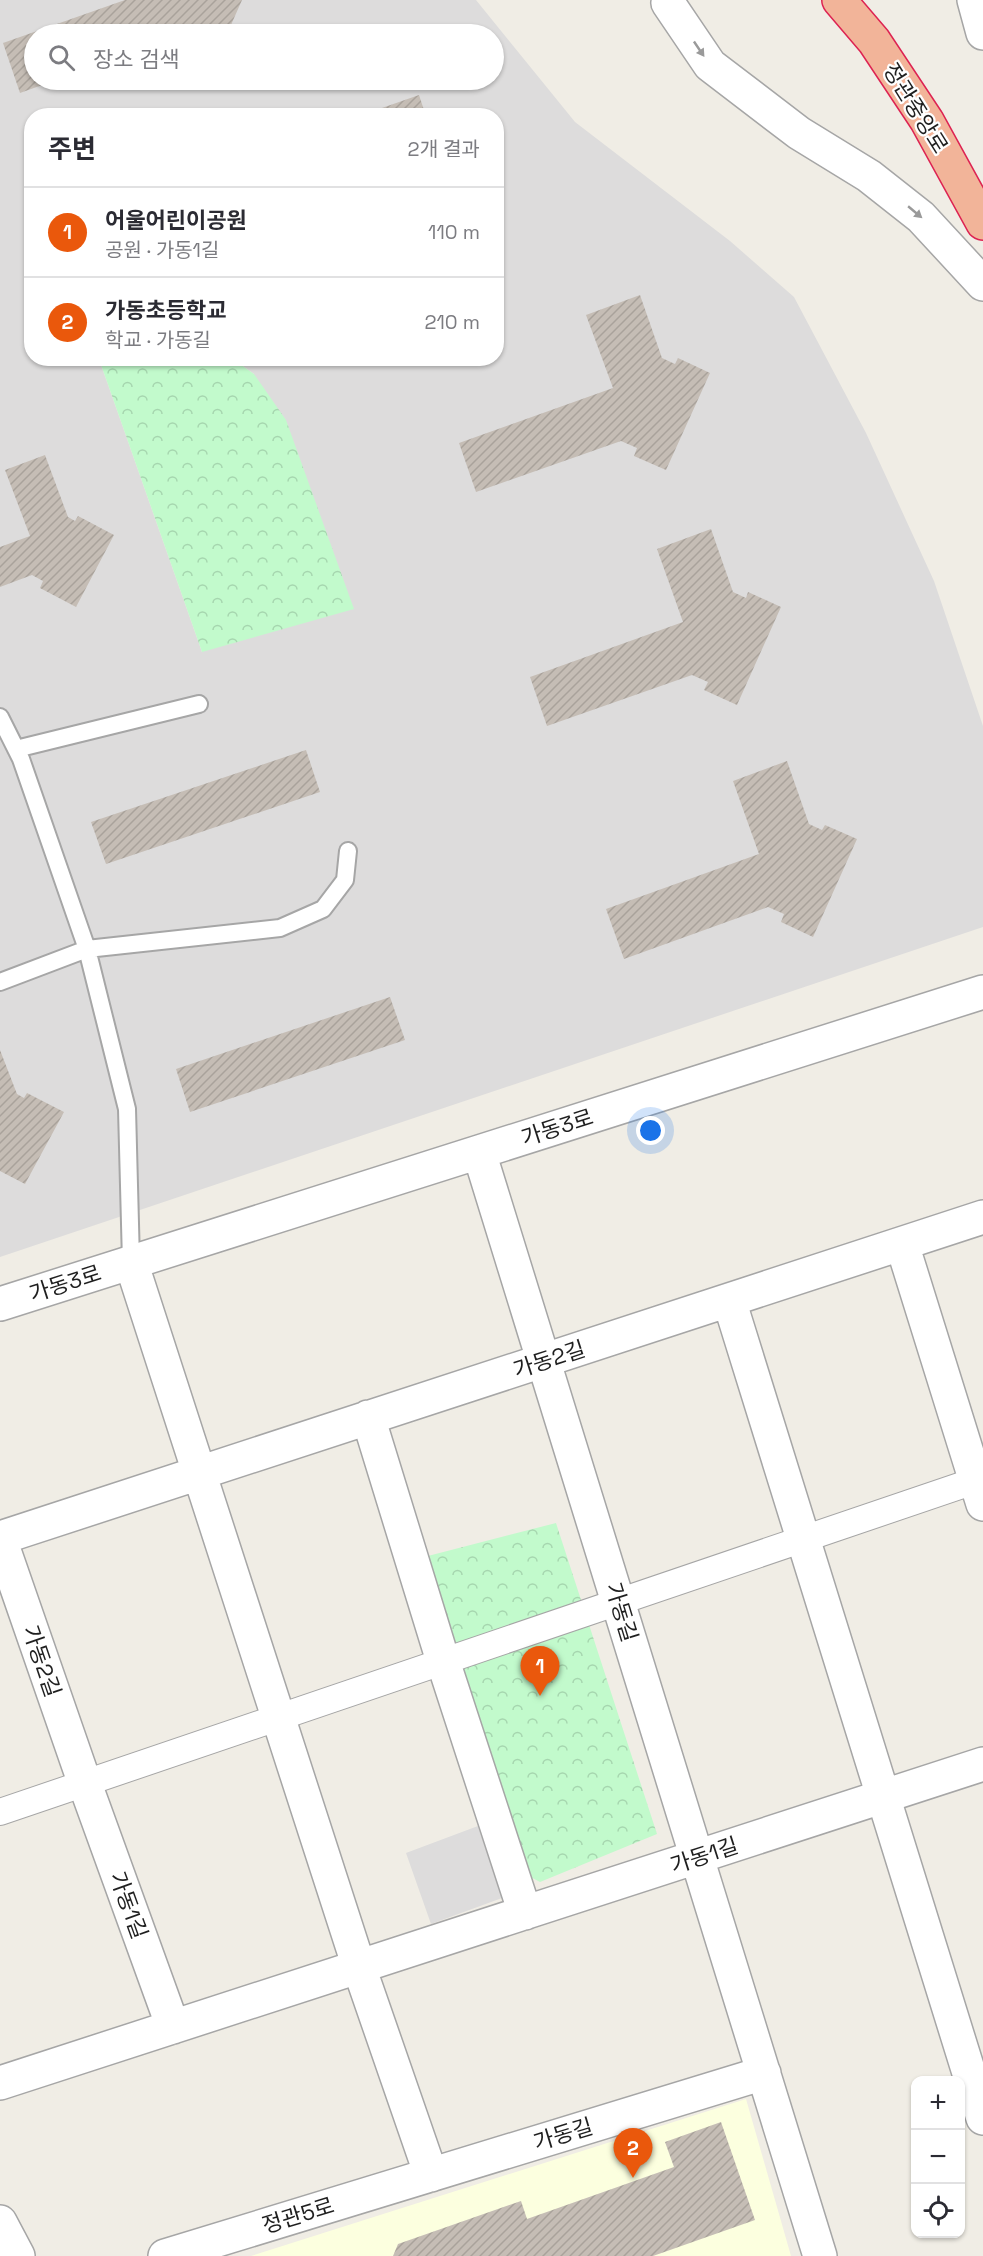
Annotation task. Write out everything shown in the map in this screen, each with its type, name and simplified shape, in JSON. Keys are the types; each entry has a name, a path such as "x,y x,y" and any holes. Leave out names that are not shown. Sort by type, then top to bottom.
{"highway":[{"name":"정관중앙로","path":"839,0 874,41 927,122 983,223"}],"street":[{"path":"669,0 668,3 710,65 799,133 869,176 921,217 983,284"},
{"path":"974,0 983,33"},
{"name":"가동3로","path":"0,1304 983,992"},
{"name":"가동길","path":"479,1152 820,2256"},
{"name":"가동2길","path":"85,1784 0,1538 983,1217"},
{"path":"0,1812 804,1540 980,1488 902,1244"},
{"name":"가동3로","path":"131,1262 199,1473"},
{"path":"729,1300 983,2118"},
{"path":"368,1417 443,1661 525,1913"},
{"path":"199,1473 359,1966 430,2175"},
{"name":"가동1길","path":"0,2083 983,1764"},
{"name":"가동1길","path":"85,1784 173,2027"},
{"name":"가동길","path":"430,2175 764,2073"},
{"name":"정관5로","path":"165,2256 430,2175"},
{"path":"0,2222 18,2256"}],"lane":[{"path":"16,749 199,704"},
{"path":"0,717 16,749 87,949 127,1108 131,1262"},
{"path":"0,982 87,949 280,928 324,909 345,880 348,851"}],"shaded area":[{"path":"0,0 476,0 495,24 24,24 24,90 504,90 504,35 575,122 730,241 794,297 866,433 934,581 983,726 983,927 0,1257","holes":["24,108 504,108 504,366 243,366 254,374 202,652 101,366 24,366"]},
{"path":"478,1826 502,1898 431,1924 406,1853"},
{"path":"746,2099 791,2256 251,2256"}],"green space":[{"path":"101,366 243,366 254,374 286,420 354,609 202,652"},
{"path":"556,1523 657,1834 540,1882 521,1872 424,1557"}],"building":[{"path":"125,0 242,0 231,24 57,24"},
{"path":"24,36 24,90 28,90 20,93 3,43"},
{"path":"419,95 423,108 382,108"},
{"path":"640,295 662,358 675,364 678,358 710,373 666,470 634,456 637,448 621,441 476,492 459,443 613,388 586,315"},
{"path":"45,455 68,517 75,521 78,516 114,535 76,607 40,588 43,581 32,575 0,587 0,547 30,536 5,470"},
{"path":"711,529 733,592 746,598 748,592 781,607 737,705 704,690 708,682 692,675 547,726 530,677 683,622 657,549"},
{"path":"306,750 320,792 106,864 91,822"},
{"path":"787,761 809,824 822,830 825,825 857,839 813,937 781,922 784,914 768,907 624,959 606,909 759,854 733,781"},
{"path":"390,997 405,1040 190,1112 176,1069"},
{"path":"0,1050 17,1094 24,1098 27,1093 64,1112 25,1184 0,1171"},
{"path":"721,2122 755,2220 653,2256 393,2256 398,2244 521,2201 527,2219 674,2167 665,2142"}],"place":[{"name":"어울어린이공원","path":"540,1696"},
{"name":"가동초등학교","path":"633,2178"}]}
